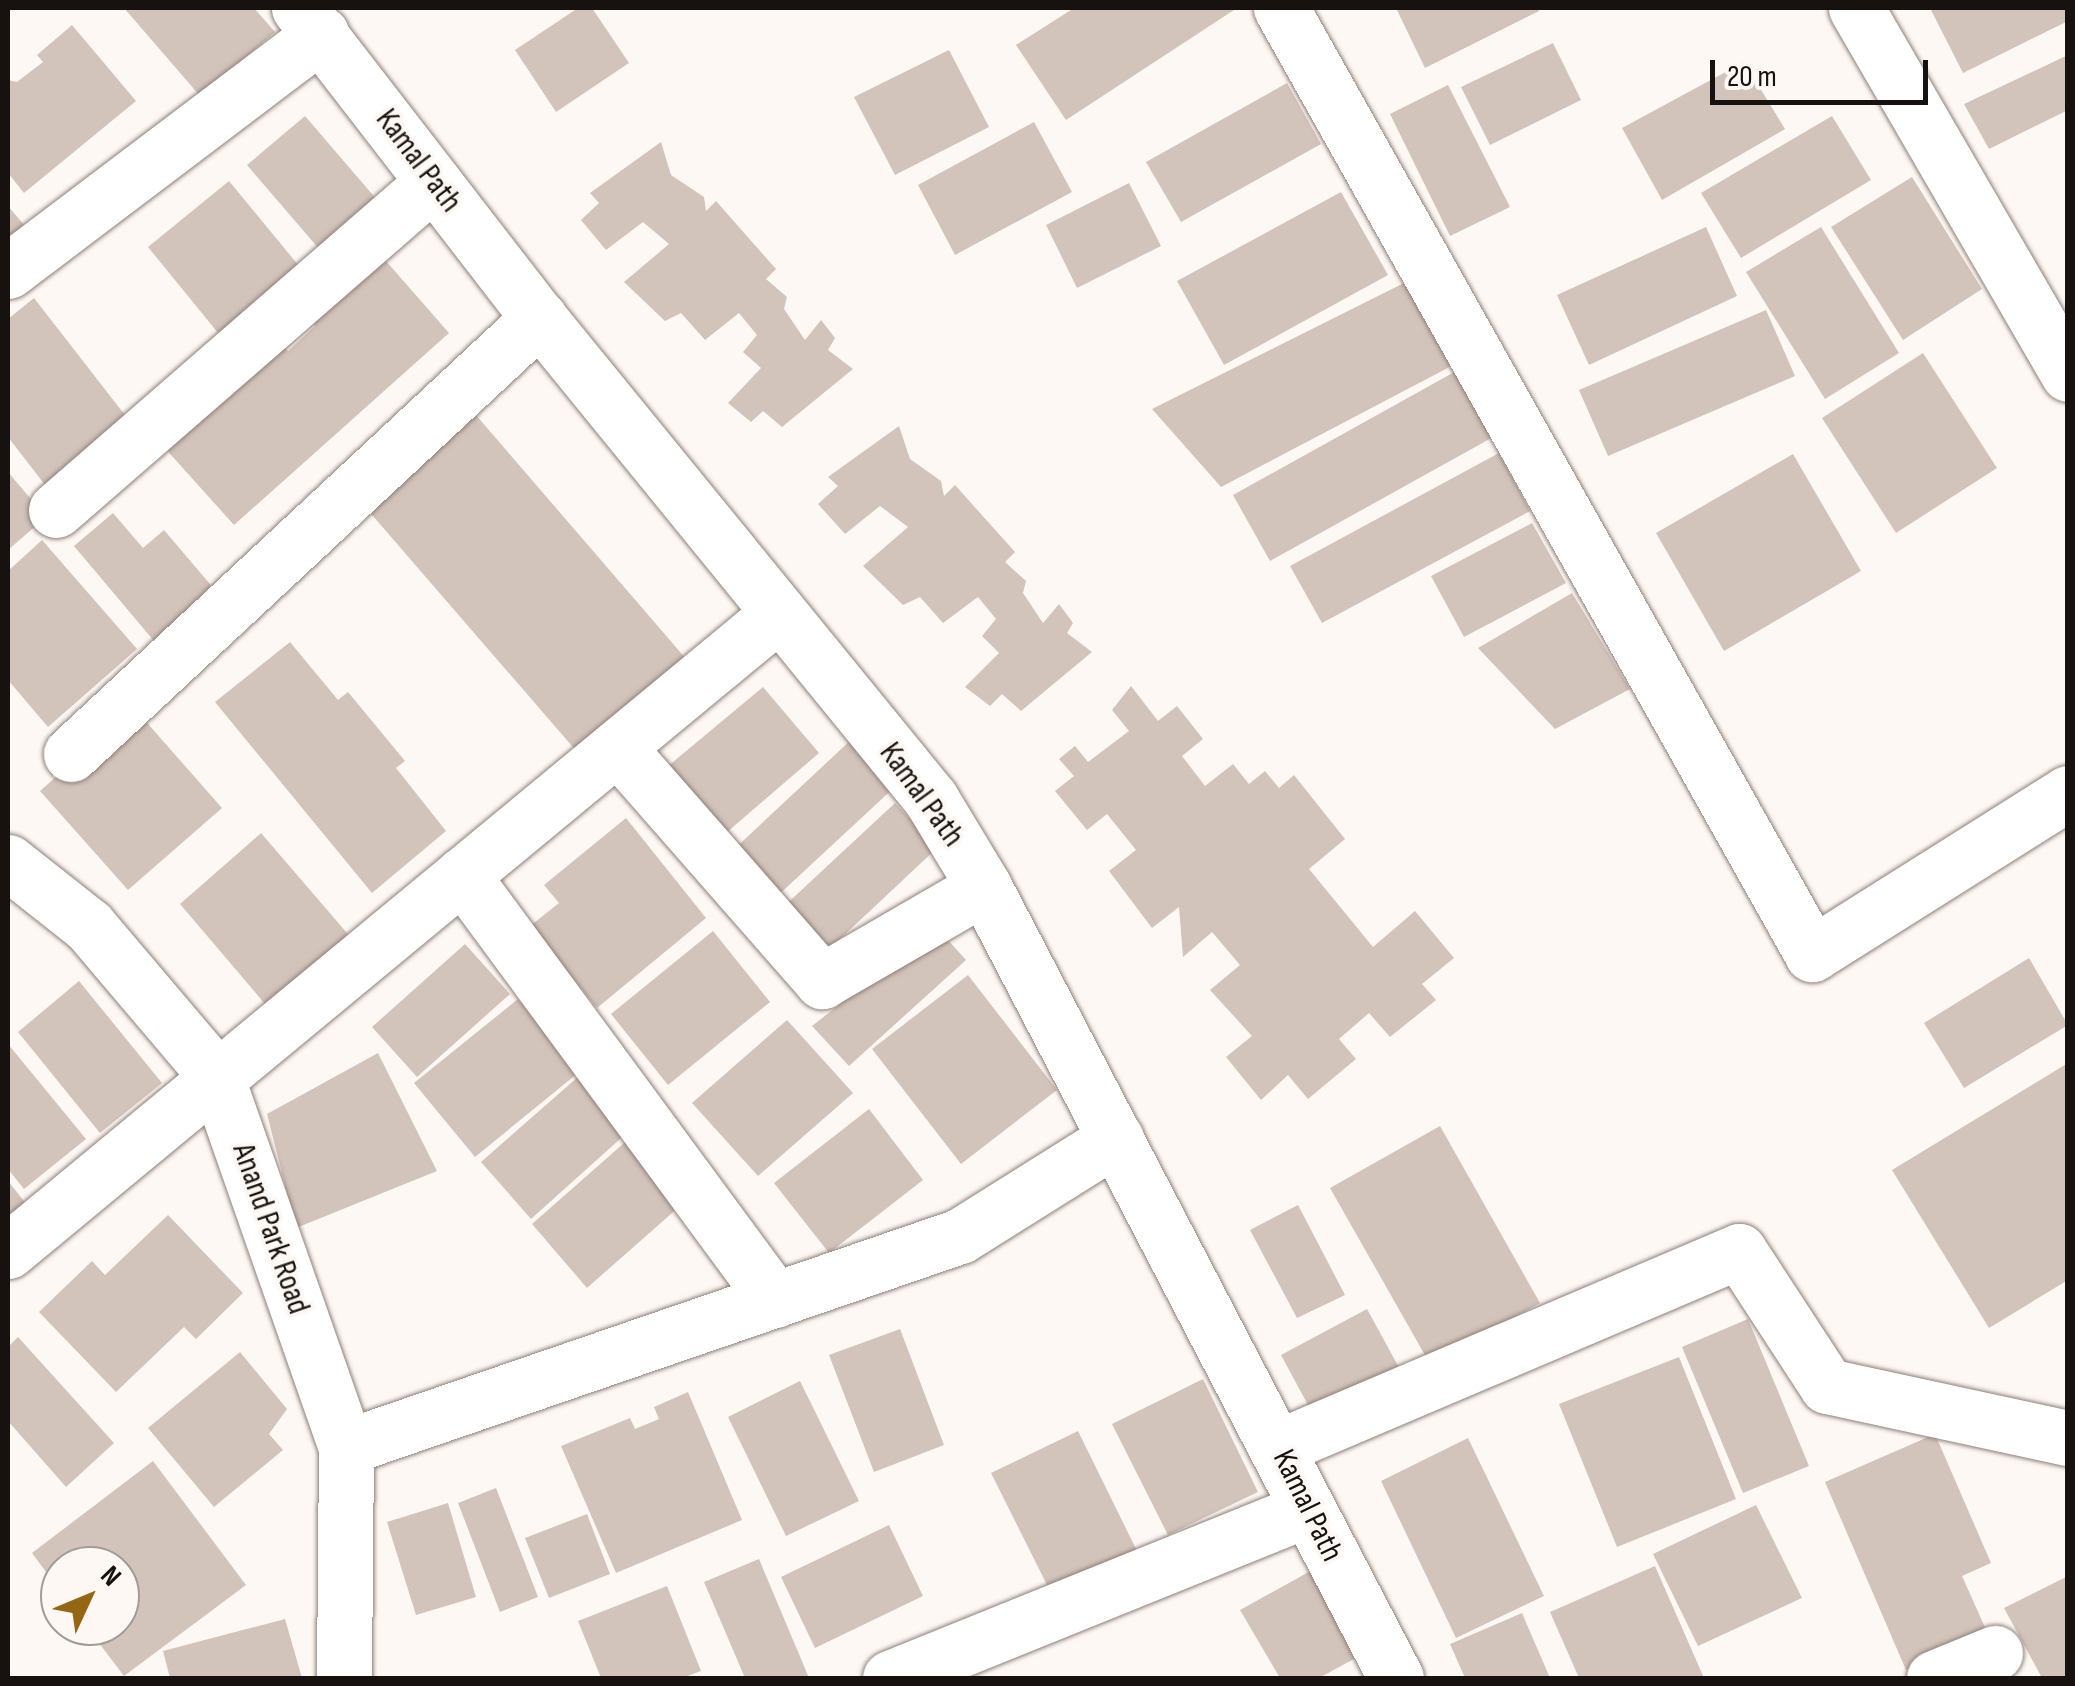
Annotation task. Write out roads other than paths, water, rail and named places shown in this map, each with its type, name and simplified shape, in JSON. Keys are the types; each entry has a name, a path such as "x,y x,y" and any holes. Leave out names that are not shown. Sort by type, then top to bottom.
{"street":[{"path":"1281,8 1812,954 2068,793"},
{"path":"1856,8 2068,374"},
{"path":"8,270 310,21"},
{"name":"Kamal Path","path":"310,21 539,318 931,799 984,886 1396,1678"},
{"path":"56,510 433,182"},
{"path":"71,754 539,318"},
{"path":"8,1252 778,614"},
{"path":"618,748 822,981 984,886"},
{"name":"Anand Park Road","path":"8,862 89,926 216,1076 346,1447 344,1678"},
{"path":"462,875 776,1300"},
{"path":"346,1447 960,1236 1116,1138"},
{"path":"1278,1447 1739,1252 1827,1386 2068,1438"},
{"path":"890,1678 1306,1510"},
{"path":"1934,1678 1995,1654"}]}
